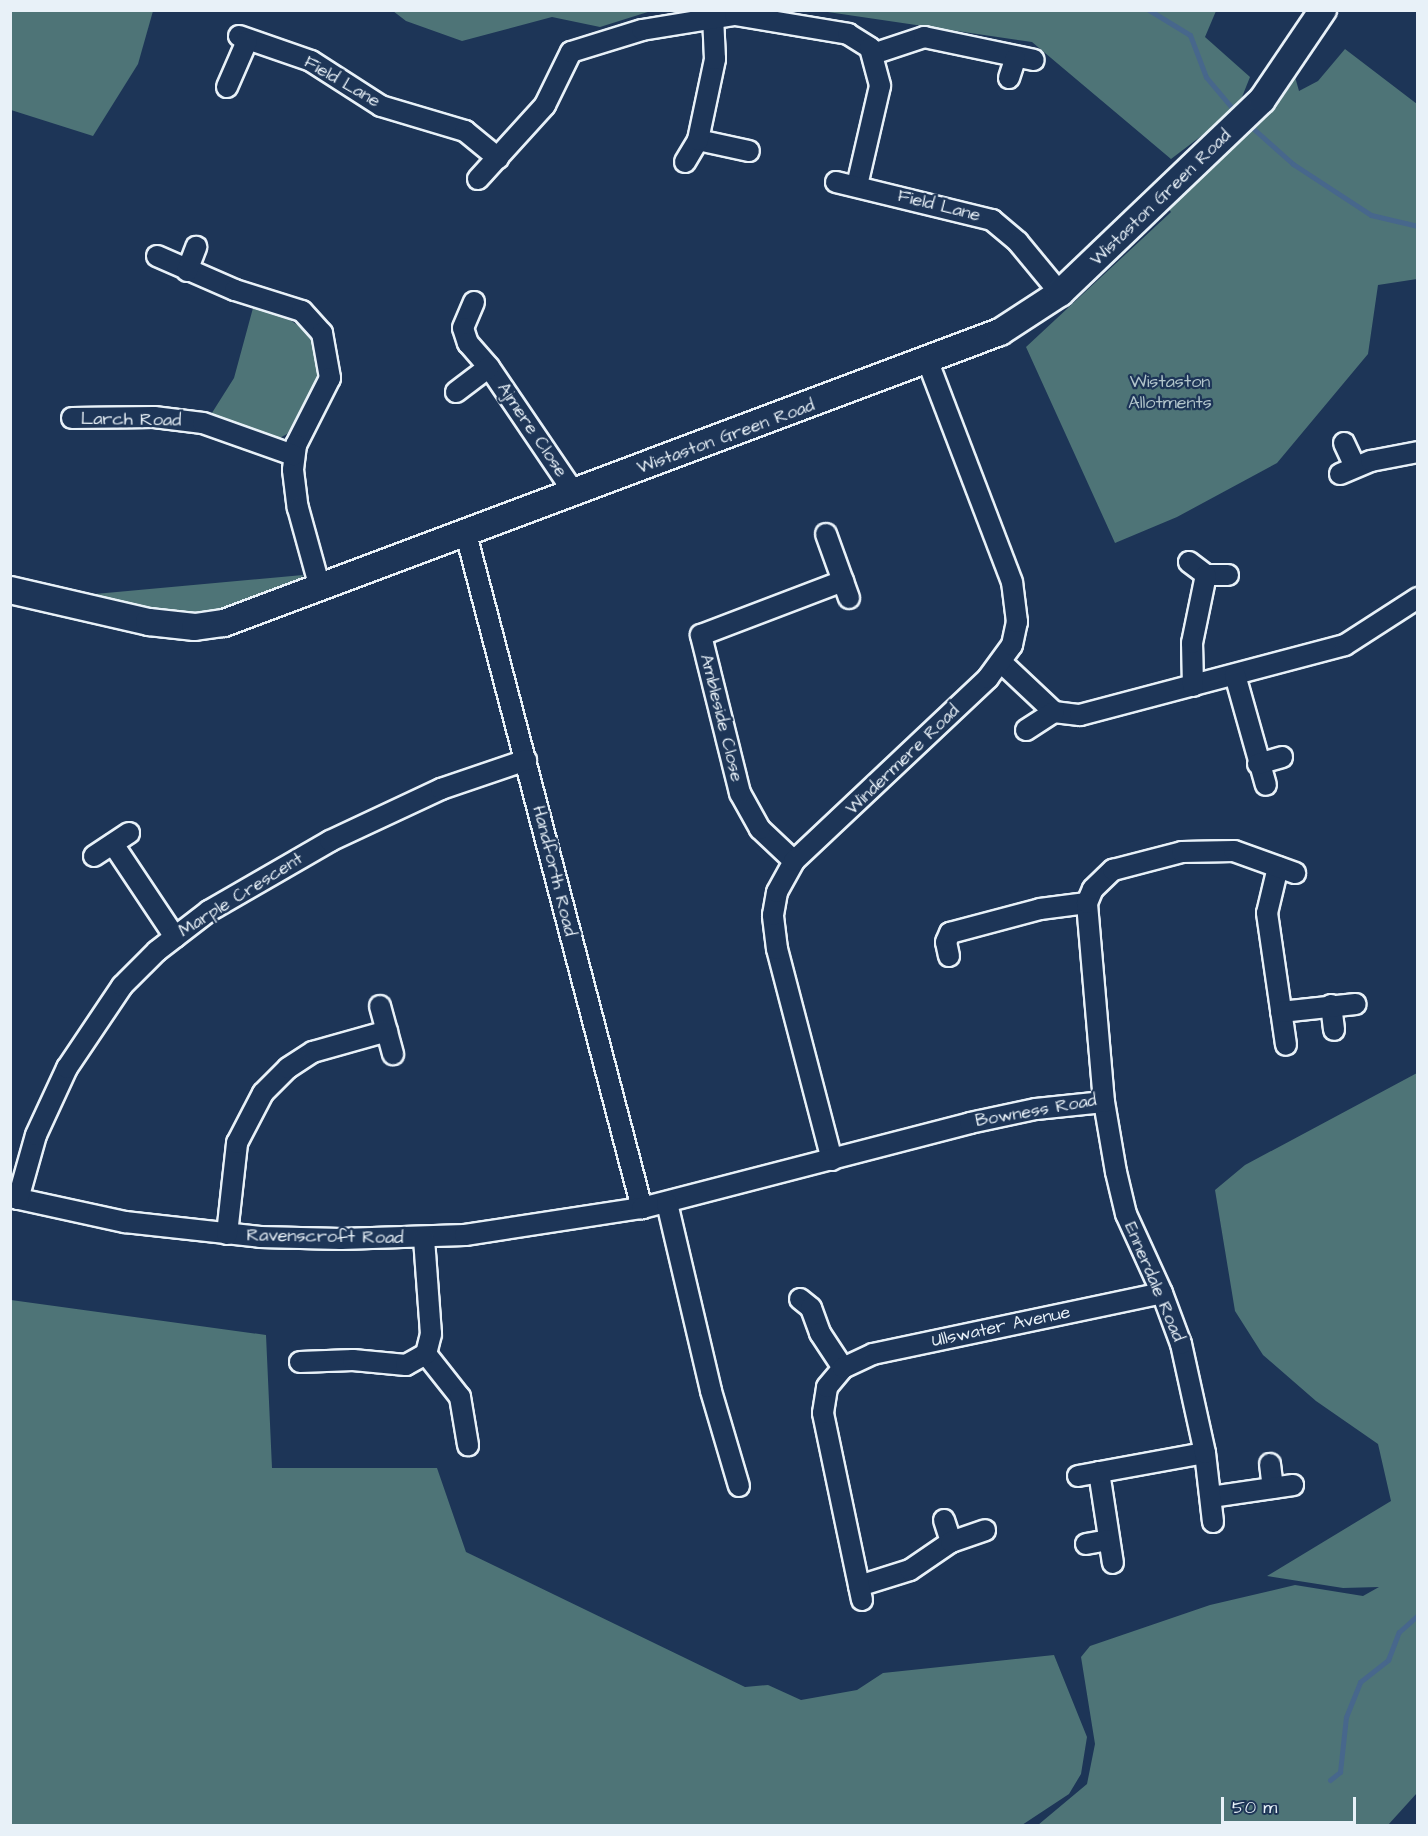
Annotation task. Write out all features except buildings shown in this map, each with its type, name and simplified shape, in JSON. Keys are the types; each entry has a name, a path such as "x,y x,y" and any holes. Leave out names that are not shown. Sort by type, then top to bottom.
{"street":[{"name":"Wistaston Green Road","path":"10,590 149,622 195,627 242,618 928,362 1000,332 1060,293 1224,138 1262,100 1323,10"},
{"path":"478,179 545,105 571,52 642,30 713,17 746,16 848,33 873,54 880,86 857,186"},
{"path":"685,162 698,140 715,59 713,17"},
{"name":"Field Lane","path":"227,87 243,38 311,61 381,106 465,131 498,158"},
{"path":"873,54 924,38 1024,59 1008,78"},
{"path":"698,140 749,151"},
{"name":"Field Lane","path":"836,182 992,220 1010,233 1060,293"},
{"path":"188,271 196,247"},
{"path":"157,256 188,271 302,311 322,333 330,378 293,455 298,508 320,588"},
{"name":"Ajmere Close","path":"474,302 463,334 489,367 574,494"},
{"name":"Windermere Road","path":"831,1160 773,926 777,892 795,861 1001,662 1015,636 1016,597 928,362"},
{"name":"Ajmere Close","path":"456,392 489,367"},
{"name":"Larch Road","path":"72,418 154,417 203,423 293,455"},
{"path":"1344,443 1348,470 1418,452"},
{"name":"Handforth Road","path":"466,534 642,1208"},
{"name":"Ambleside Close","path":"795,861 760,830 740,793 701,635 846,589 826,534"},
{"path":"1189,562 1206,575 1228,575"},
{"path":"1193,686 1192,643 1206,575"},
{"path":"1001,662 1054,712 1080,715 1345,645 1418,598"},
{"path":"1235,675 1258,764 1266,785"},
{"path":"1026,730 1054,712"},
{"path":"1258,764 1282,756"},
{"name":"Marple Crescent","path":"14,1198 36,1135 79,1046 122,986 175,937 209,911 330,841 441,789 526,760"},
{"path":"94,856 121,838 175,937"},
{"path":"949,956 946,942 950,933 1040,909 1087,903 1093,889 1113,870 1182,852 1234,850 1286,870 1267,913 1286,1045"},
{"name":"Bowness Road","path":"642,1208 1005,1115 1104,1102 1087,903"},
{"path":"1281,1012 1356,1004"},
{"path":"1331,1005 1334,1030"},
{"path":"380,1006 393,1054"},
{"path":"227,1234 237,1143 263,1094 288,1068 313,1052 387,1031"},
{"name":"Ennerdale Road","path":"1104,1102 1126,1214 1162,1293 1181,1344 1205,1453 1213,1522"},
{"name":"Ravenscroft Road","path":"14,1198 125,1222 227,1234 424,1238 517,1230 642,1208"},
{"path":"667,1203 711,1391 739,1486"},
{"path":"300,1362 353,1359 406,1365 426,1354 431,1334 424,1238"},
{"name":"Ullswater Avenue","path":"843,1368 873,1354 1162,1293"},
{"path":"800,1299 811,1308 820,1333 843,1368 828,1387 824,1413 860,1593 910,1570 951,1542 985,1530"},
{"path":"426,1354 460,1397 468,1445"},
{"path":"1078,1476 1205,1453"},
{"path":"1270,1464 1273,1488"},
{"path":"1099,1472 1113,1563"},
{"path":"1211,1497 1293,1485"},
{"path":"944,1520 951,1542"},
{"path":"1086,1544 1109,1540"}],"green space":[{"path":"11,10 153,11 138,64 93,136 11,110"},
{"path":"393,11 651,11 600,27 552,17 462,41 406,21"},
{"path":"821,11 1216,11 1205,37 1250,77 1242,97 1221,121 1171,159 1032,42"},
{"name":"Wistaston Allotments","path":"1345,49 1417,104 1417,279 1378,285 1368,354 1277,463 1177,517 1115,543 1026,347 1171,212 1159,196 1290,59 1299,91 1318,81"},
{"path":"253,308 287,318 299,326 313,341 319,362 315,393 287,434 278,439 265,438 210,416 234,378"},
{"path":"303,575 300,583 239,608 175,617 84,595"},
{"path":"1417,1073 1417,1793 1388,1825 1038,1825 1087,1784 1095,1744 1081,1657 1090,1646 1210,1605 1295,1585 1363,1596 1379,1587 1343,1588 1267,1576 1391,1501 1378,1444 1316,1401 1263,1355 1235,1311 1215,1190 1245,1165"},
{"path":"11,1300 266,1335 272,1468 437,1468 466,1552 745,1687 768,1685 801,1700 857,1690 883,1673 1054,1655 1087,1737 1081,1774 1069,1794 1022,1825 11,1825"}],"waterway":[{"path":"1149,10 1190,35 1206,77 1238,115"},
{"path":"1247,123 1293,164 1371,215 1418,226"},
{"path":"1330,1780 1340,1772 1346,1717 1360,1682 1388,1660 1399,1632 1418,1615"}]}
